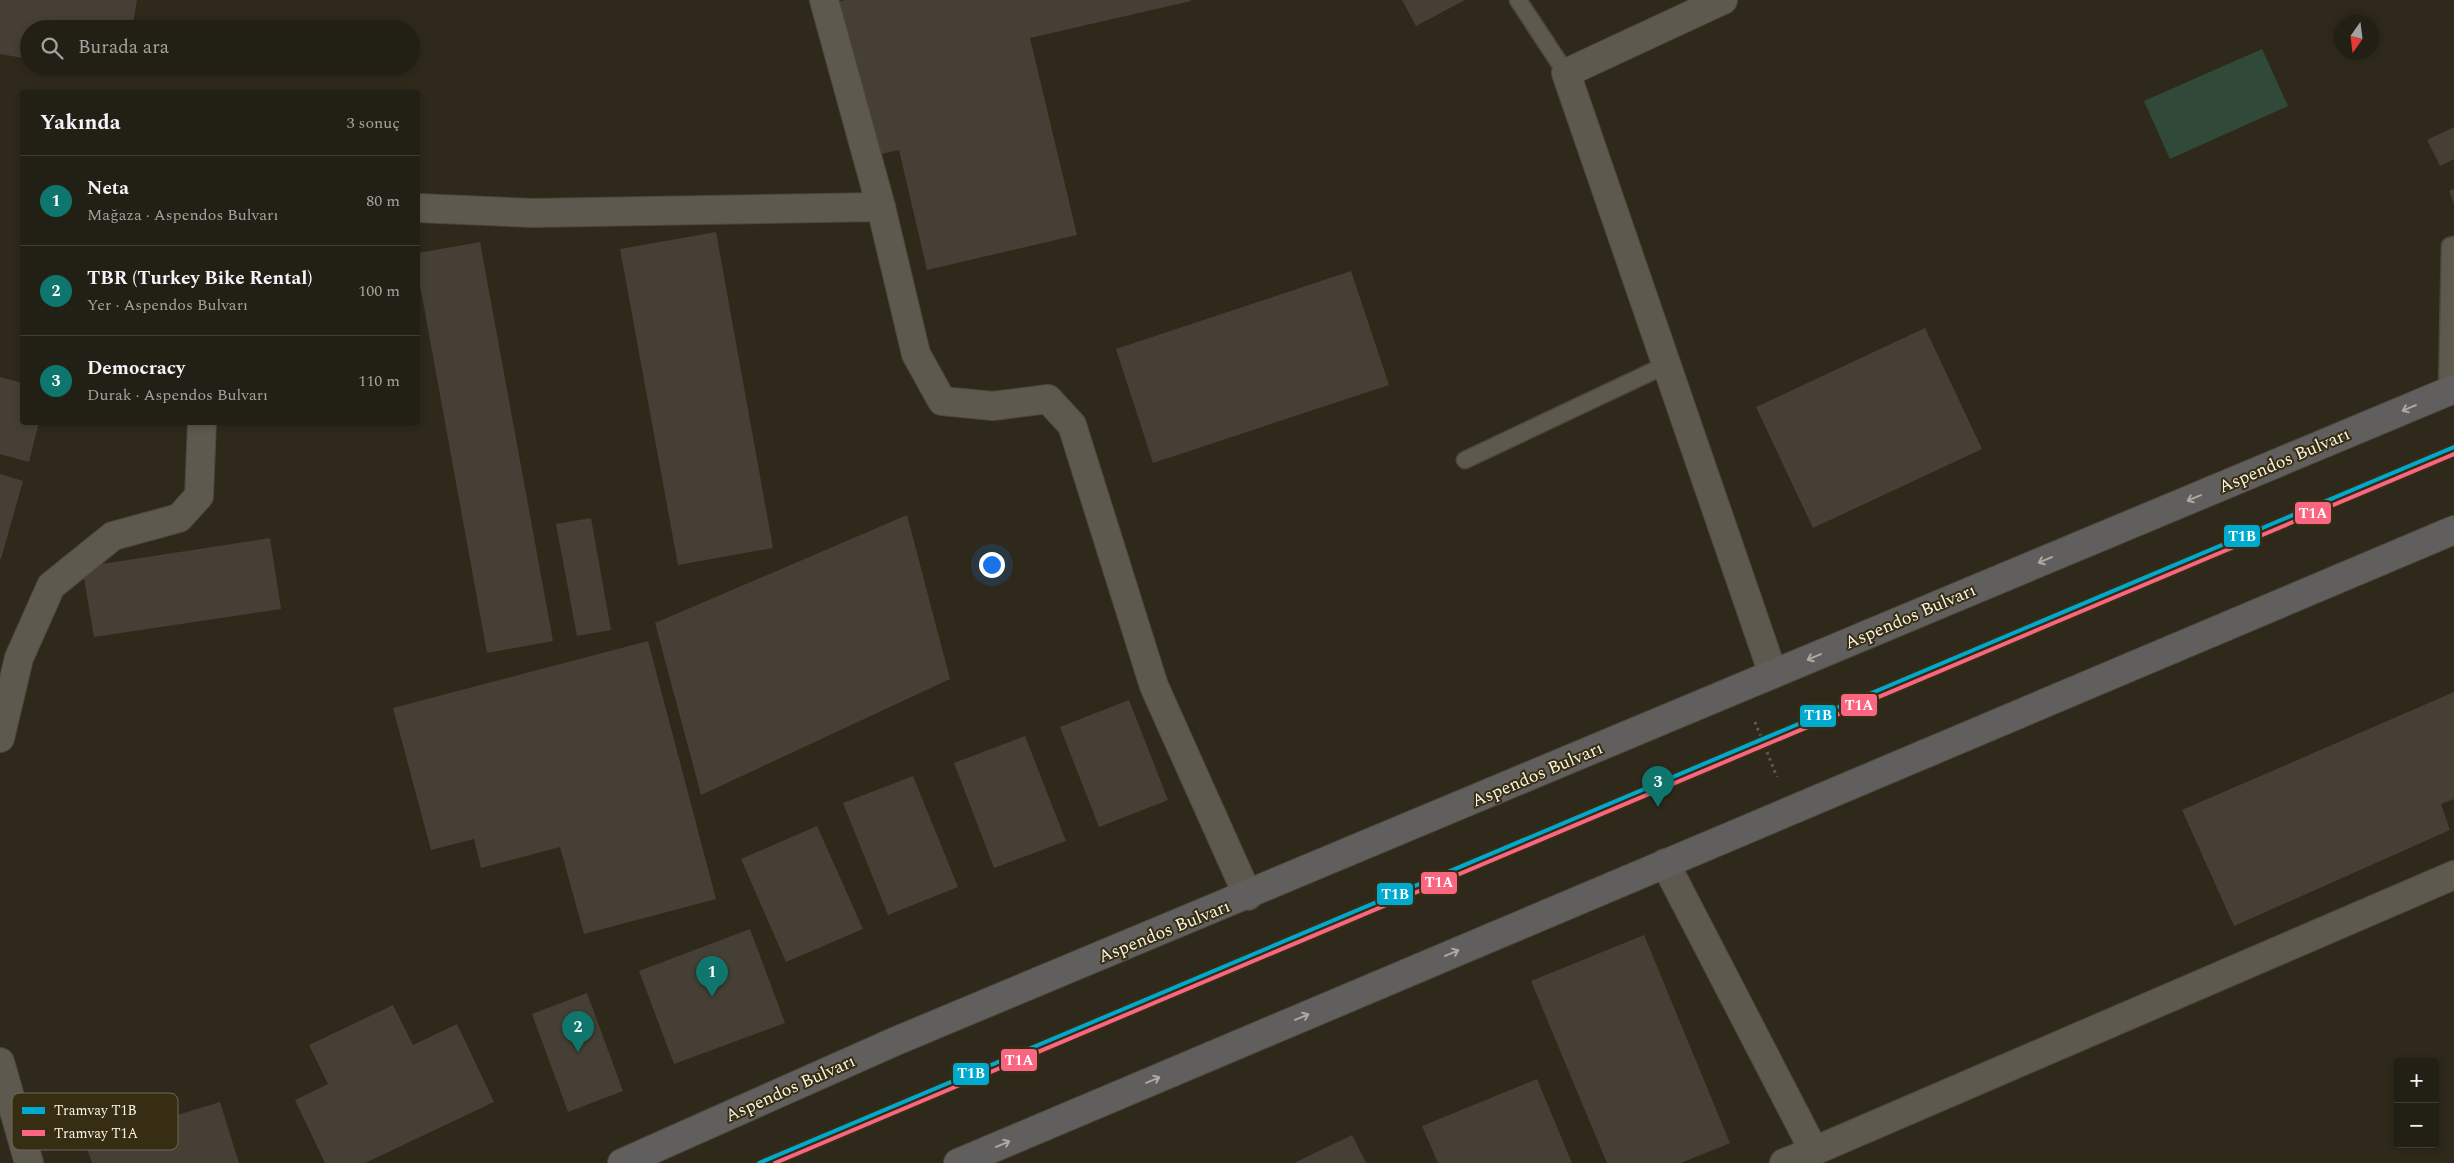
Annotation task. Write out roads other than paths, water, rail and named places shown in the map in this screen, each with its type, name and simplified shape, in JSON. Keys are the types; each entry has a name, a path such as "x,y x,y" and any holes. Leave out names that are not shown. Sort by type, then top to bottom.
{"main road":[{"name":"Aspendos Bulvarı","path":"622,1163 896,1041 1248,896 2450,391"},
{"path":"958,1163 2454,530"}],"street":[{"path":"824,0 881,207 916,354 942,401 993,406 1048,399 1072,425 1154,686 1248,896"},
{"path":"1723,0 1566,74 1773,674"},
{"path":"420,208 532,213 881,207"},
{"path":"0,738 19,658 51,586 113,536 179,518 199,496 202,425"},
{"path":"1665,863 1814,1151"},
{"path":"1784,1163 2454,875"},
{"path":"0,1062 12,1104"},
{"path":"25,1150 29,1163"}],"lane":[{"path":"1518,0 1566,74"},
{"path":"2450,391 2450,246 2454,245"},
{"path":"1465,460 1666,365"}],"tram line":[{"name":"T1B","path":"759,1163 2454,447"},
{"name":"T1A","path":"775,1163 2454,454"}],"place":[{"name":"Democracy","path":"1658,807"},
{"name":"Neta","path":"712,997"},
{"name":"TBR (Turkey Bike Rental)","path":"578,1052"}]}
